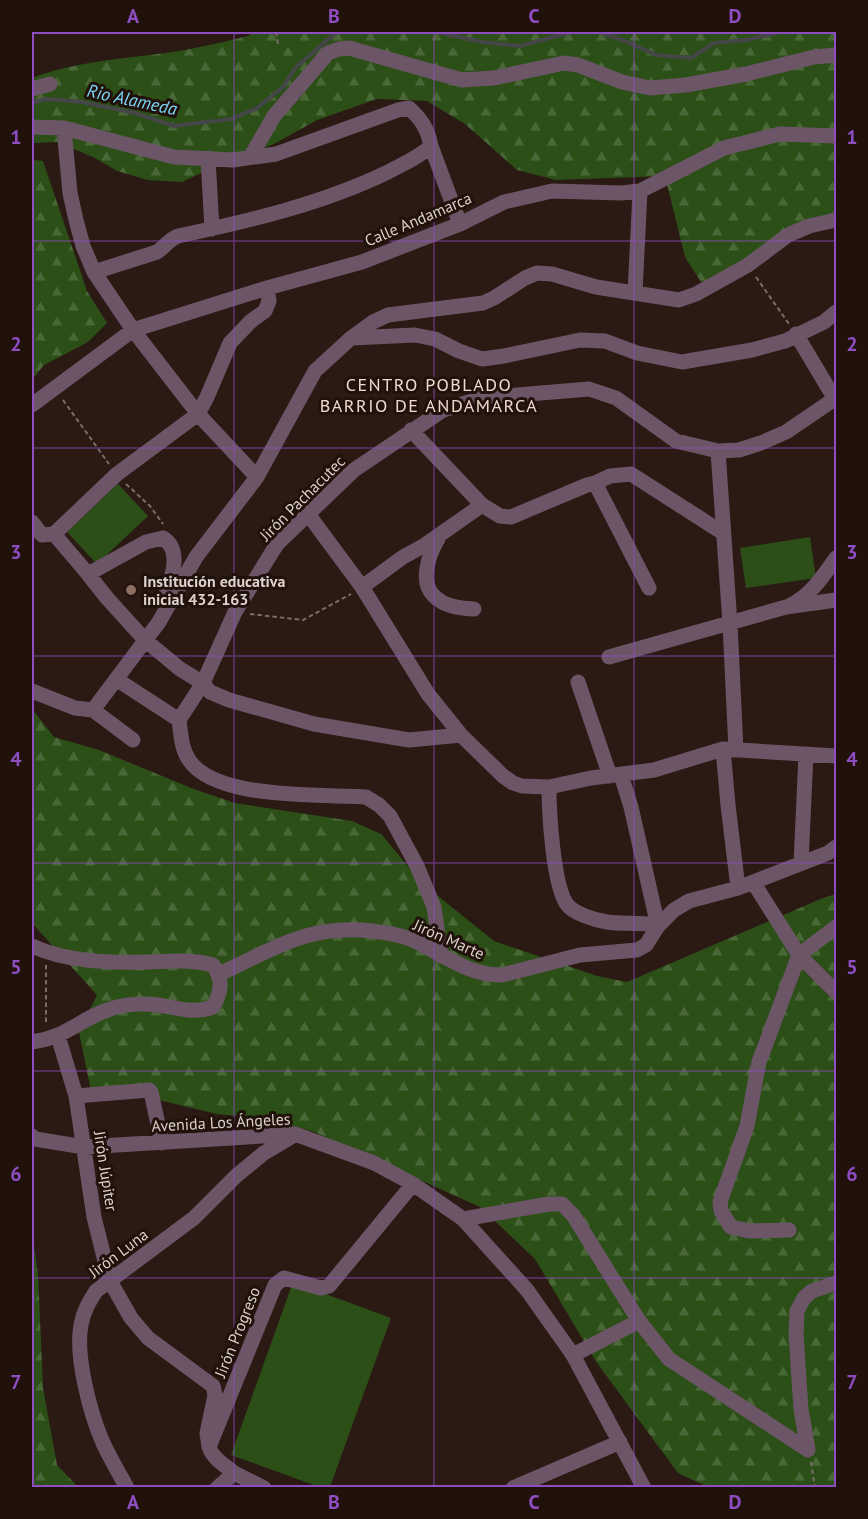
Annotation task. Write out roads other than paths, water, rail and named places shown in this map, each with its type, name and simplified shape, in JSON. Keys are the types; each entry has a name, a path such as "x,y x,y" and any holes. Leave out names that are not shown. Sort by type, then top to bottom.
{"street":[{"path":"251,156 274,116 328,53 339,49 349,48 462,80 494,78 564,63 578,65 622,82 650,88 686,85 747,74 814,57 837,55"},
{"path":"32,89 50,84"},
{"path":"32,127 64,128 174,157 233,160 276,154 409,108 424,124 429,134 430,146 459,224"},
{"path":"64,128 70,194 75,220 94,272 133,330 198,414 257,477"},
{"name":"Calle Andamarca","path":"32,405 53,387 133,330 267,288 362,262 459,224 504,202 552,191 621,193 640,191 724,148 780,134 837,135"},
{"path":"94,272 157,252 164,248 169,239 178,236 325,199 421,155 430,146"},
{"path":"208,158 212,229"},
{"path":"635,293 640,191"},
{"path":"93,710 159,622 196,557 257,477 315,371 351,338 373,322 388,315 483,303 537,273 552,274 596,287 679,300 696,294 748,265 788,235 809,226 837,220"},
{"path":"32,522 42,535 54,534 117,474 198,414 230,342 265,311 269,300 267,288"},
{"path":"351,338 415,335 435,339 482,359 580,340 605,341 637,353 682,362 752,350 785,341 824,322 837,312"},
{"path":"796,334 836,399"},
{"name":"Jirón Pachacutec","path":"179,720 203,683 235,612 277,544 354,470 443,410 482,398 589,389 616,398 676,441 717,452 739,450 786,432 836,399"},
{"path":"411,430 482,505 500,516 511,517 610,476 631,474 723,533"},
{"path":"717,452 730,624 728,805 738,888"},
{"path":"595,483 649,588"},
{"path":"362,588 403,557 442,534 482,505"},
{"path":"308,514 362,588 428,693 461,735 502,776 513,783 522,786 549,787 654,770 729,750 837,756"},
{"path":"54,534 145,640 180,669 203,683 210,692 229,700 314,724 409,740 461,735"},
{"path":"442,534 428,558 428,586 433,596 443,602 453,607 474,609"},
{"path":"88,574 146,542 163,538 170,542 175,555 168,589 145,640"},
{"path":"786,607 802,599 814,588 837,558"},
{"path":"609,657 786,607 837,600"},
{"path":"116,679 179,720 183,748 190,761 207,777 236,788 366,797 379,805 390,816 417,866 434,906 441,956"},
{"path":"549,787 549,818 561,890 566,903 573,910 609,923 644,922 658,926 636,828 578,682"},
{"path":"32,692 75,708 93,710 133,740"},
{"path":"801,863 806,754"},
{"name":"Jirón Marte","path":"219,974 288,941 320,932 351,929 391,934 415,941 441,956 480,973 502,975 580,955 637,950 646,945 658,926 674,910 689,901 738,888 828,853 837,847"},
{"path":"753,882 799,955 837,992"},
{"path":"789,1230 749,1231 731,1227 721,1211 720,1202 747,1126 759,1062 799,955 837,927"},
{"path":"32,946 46,952 85,960 198,961 213,965 222,985 213,1007 204,1010 156,1004 117,1007 94,1014 45,1039"},
{"name":"Jirón Júpiter","path":"45,1039 76,1096 94,1217 110,1281 131,1318 148,1338 213,1386 215,1395 207,1433 209,1447"},
{"path":"76,1096 148,1090 151,1092 162,1143"},
{"name":"Avenida Los Ángeles","path":"33,1139 84,1147 295,1134 374,1163 413,1184 463,1219 527,1290 573,1354 644,1488"},
{"name":"Jirón Luna","path":"127,1488 102,1442 87,1396 81,1359 80,1326 87,1303 96,1291 195,1218 236,1176 264,1153 295,1134"},
{"name":"Jirón Progreso","path":"209,1447 277,1281 284,1278 321,1288 329,1286 413,1184"},
{"path":"463,1219 549,1204 562,1204 573,1215 639,1321 669,1359 808,1450 801,1409 796,1334 797,1311 804,1298 812,1291 837,1283"},
{"path":"573,1354 639,1321"},
{"path":"513,1488 620,1442"},
{"path":"209,1447 211,1453 234,1473 264,1488"},
{"path":"217,1488 234,1473"}],"waterway":[{"name":"Rio Alameda","path":"32,103 46,99 82,102 135,113 174,126 231,119 257,108 283,87 296,67 337,32"},
{"name":"Rio Alameda","path":"354,32 390,32"},
{"name":"Rio Alameda","path":"437,32 482,42 520,46 572,32"},
{"name":"Rio Alameda","path":"590,32 600,32 656,55 691,58 714,43 747,40 781,32"}],"place":[{"name":"Institución educativa inicial 432-163","path":"131,590"}],"district":[{"name":"CENTRO POBLADO BARRIO DE ANDAMARCA","path":"429,395"}]}
